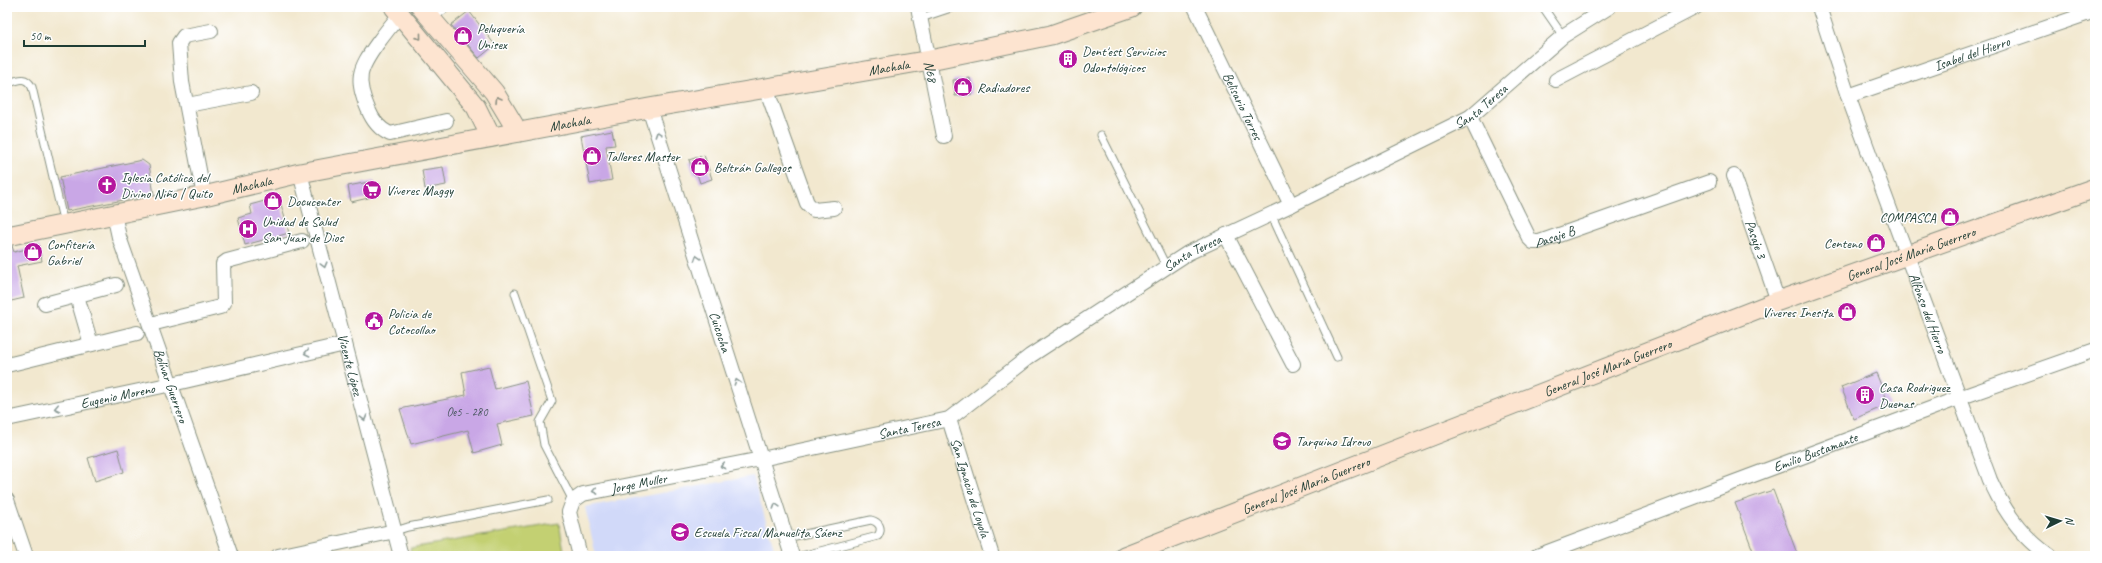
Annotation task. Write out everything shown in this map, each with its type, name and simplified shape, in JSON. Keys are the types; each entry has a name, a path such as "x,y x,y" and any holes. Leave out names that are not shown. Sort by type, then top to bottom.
{"street":[{"name":"Machala","path":"7,236 204,196 300,173 649,108 930,60 1051,35 1132,7"},
{"name":"Belisario Torres","path":"1195,7 1291,205"},
{"name":"Santa Teresa","path":"761,459 948,419 1030,356 1188,252 1291,205 1470,117 1563,36 1609,7"},
{"path":"1556,80 1696,7"},
{"name":"Alfonso del Hierro","path":"1819,7 1848,96 1990,480 2005,509 2021,529 2050,556"},
{"path":"431,10 494,92 518,132"},
{"path":"446,121 390,134 383,131 369,110 361,90 361,68 391,25 397,11 476,107 491,137"},
{"name":"Isabel del Hierro","path":"1848,96 2095,11"},
{"name":"N68","path":"920,12 944,136"},
{"path":"204,196 182,82 179,43 184,36 211,31"},
{"path":"766,88 807,203 814,210 834,208"},
{"path":"187,106 251,93"},
{"name":"Cuicocha","path":"649,108 792,556"},
{"name":"Pasaje B","path":"1470,117 1529,238 1533,242 1539,242 1710,182"},
{"name":"Vicente López","path":"300,173 401,556"},
{"name":"Pasaje 3","path":"1734,176 1778,301"},
{"name":"General José María Guerrero","path":"1124,556 1778,301 1906,254 2095,188"},
{"name":"Bolívar Guerrero","path":"114,214 119,237 172,384 231,556"},
{"path":"1226,235 1293,364"},
{"path":"150,324 220,307 224,303 223,264 227,261 302,241"},
{"path":"45,304 116,285"},
{"path":"77,296 91,344"},
{"path":"7,365 137,333"},
{"name":"Eugenio Moreno","path":"7,419 172,384 345,344"},
{"name":"Emilio Bustamante","path":"1543,555 1959,398 2095,350"},
{"name":"San Ignacio de Loyola","path":"948,419 992,556"},
{"name":"Jorge Muller","path":"573,501 583,494 761,459"},
{"path":"7,500 26,556"},
{"path":"573,501 569,512 580,556"},
{"path":"278,556 394,531"}],"lane":[{"path":"920,12 954,7"},
{"path":"1543,7 1563,36"},
{"path":"7,84 22,78 28,80 32,87 64,224"},
{"path":"1101,135 1166,266"},
{"path":"1271,214 1336,357"},
{"path":"515,293 552,401 540,422 544,445 573,501"},
{"path":"394,531 548,500"},
{"path":"786,538 871,520 876,521 881,526 878,536 802,556"}],"shaded area":[{"name":"Escuela Fiscal Manuelita Sáenz","path":"753,476 776,556 596,556 585,507"}],"green space":[{"path":"559,523 565,556 412,556 410,548"}],"building":[{"path":"469,11 495,45 479,58 451,25"},
{"name":"Radiadores","path":"970,78 972,94 955,96 953,80"},
{"name":"Talleres Master","path":"612,130 615,145 606,146 612,180 590,184 581,136"},
{"name":"Beltrán Gallegos","path":"704,155 712,179 700,183 697,174 694,175 689,160"},
{"name":"Iglesia Católica del Divino Niño | Quito","path":"142,160 149,165 154,194 67,211 60,177"},
{"path":"443,167 446,185 425,189 422,170"},
{"path":"374,181 377,196 351,202 348,186"},
{"path":"279,197 289,233 245,245 238,218 252,214 250,205"},
{"path":"12,246 14,252 39,246 42,261 17,266 24,298 7,302 7,247"},
{"path":"489,366 495,389 526,381 534,416 497,424 502,445 474,453 468,430 411,444 400,409 466,395 462,372"},
{"name":"Casa Rodriguez Duenas","path":"1876,373 1889,404 1854,419 1841,387"},
{"path":"118,449 124,472 95,481 88,458"},
{"path":"1773,490 1798,556 1755,556 1735,503"}],"place":[{"name":"Peluquería Unisex","path":"463,36"},
{"name":"Dent'est Servicios Odontológicos","path":"1068,59"},
{"name":"Radiadores","path":"963,87"},
{"name":"Talleres Master","path":"592,156"},
{"name":"Beltrán Gallegos","path":"700,167"},
{"name":"Iglesia Católica del Divino Niño | Quito","path":"107,185"},
{"name":"Víveres Maggy","path":"372,190"},
{"name":"Docucenter","path":"273,201"},
{"name":"COMPASCA","path":"1950,217"},
{"name":"Unidad de Salud San Juan de Dios","path":"248,229"},
{"name":"Centeno","path":"1876,243"},
{"name":"Confitería Gabriel","path":"33,252"},
{"name":"Viveres Inesita","path":"1847,312"},
{"name":"Policia de Cotocollao","path":"374,321"},
{"name":"Casa Rodriguez Duenas","path":"1865,395"},
{"name":"Tarquino Idrovo","path":"1282,441"},
{"name":"Escuela Fiscal Manuelita Sáenz","path":"680,532"}]}
